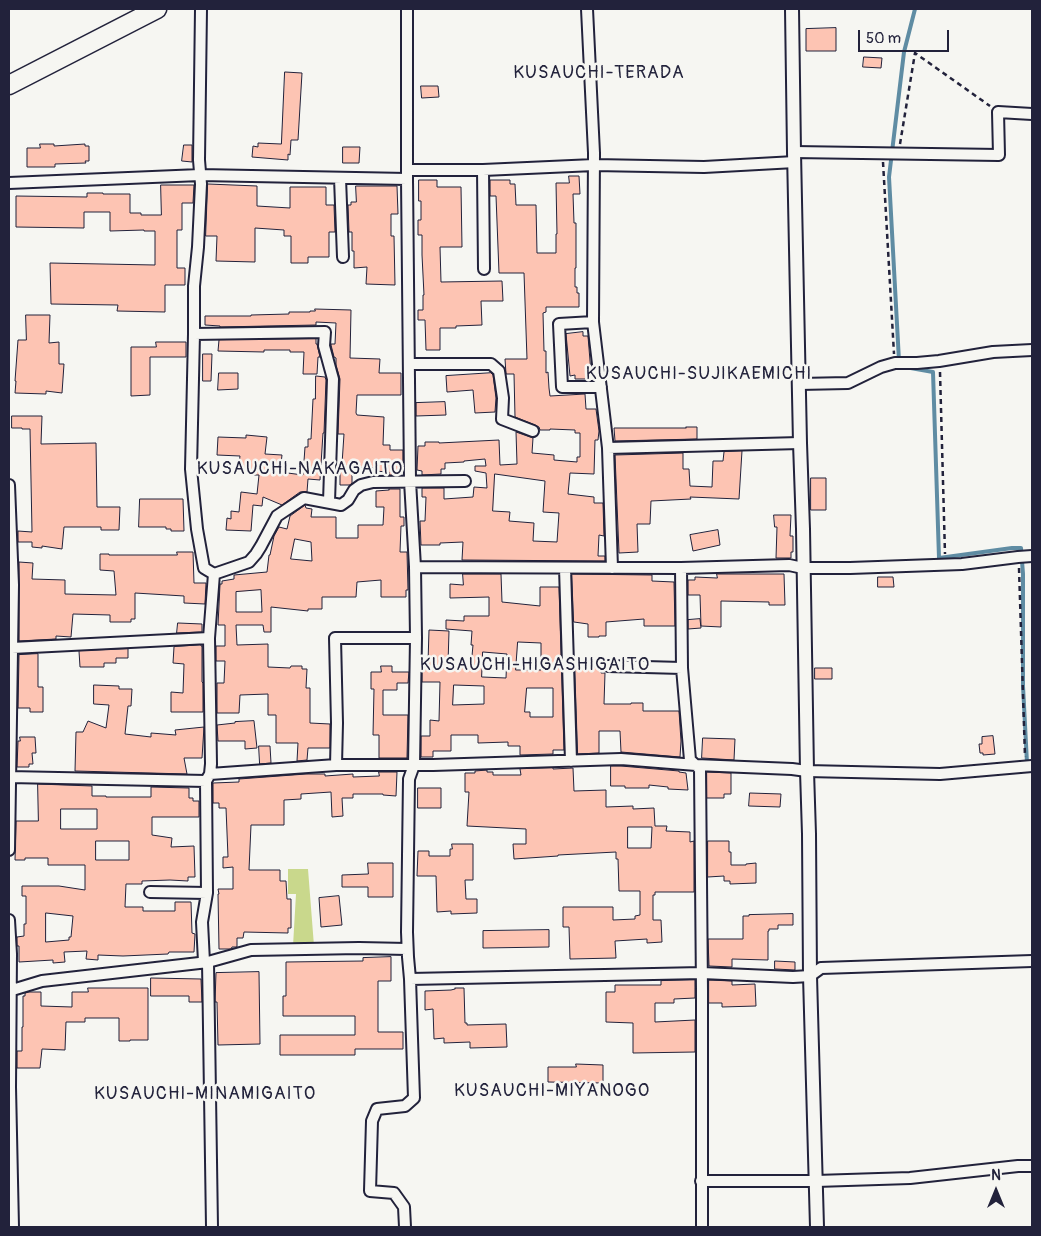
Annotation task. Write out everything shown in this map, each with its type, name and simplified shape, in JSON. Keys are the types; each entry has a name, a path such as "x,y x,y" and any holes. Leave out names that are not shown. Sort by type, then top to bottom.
{"highway":[{"path":"9,85 157,9"}],"street":[{"path":"201,9 201,184 194,286 191,469 197,529 204,568 214,574 249,562 261,546 277,516 304,498 341,504 348,500 354,490 361,485 373,482 466,481"},
{"path":"405,1227 404,1207 394,1193 370,1191 372,1121 377,1109 405,1106 414,1098 410,979 407,948 409,779 414,765 416,638 415,567 410,481 407,9"},
{"path":"587,9 594,153 593,322 608,448 612,568"},
{"path":"792,9 809,834 810,976 817,1227"},
{"path":"9,183 200,175 340,178 594,165 704,167 794,157 882,153 999,155 998,112 1032,114"},
{"path":"482,170 484,268"},
{"path":"340,178 343,257"},
{"path":"593,322 559,324 562,387 601,387"},
{"path":"194,334 325,332 324,346 333,379 329,502"},
{"path":"799,384 848,383 881,367 895,363 939,361 993,352 1032,350"},
{"path":"409,364 491,364 499,371 503,398 502,419 534,431"},
{"path":"608,448 800,443"},
{"path":"9,485 12,648 9,850"},
{"path":"415,567 681,568 789,565 803,568 850,568 962,564 1032,556"},
{"path":"565,568 570,760"},
{"path":"681,568 682,668 690,760 700,769 702,1227"},
{"path":"212,1227 206,962 202,922 207,893 209,638 214,574"},
{"path":"12,648 209,638"},
{"path":"336,765 335,638 416,638"},
{"path":"608,666 682,668"},
{"path":"9,777 208,778 336,765 414,765 621,759 807,771 940,774 1029,767"},
{"path":"150,892 207,893"},
{"path":"9,920 11,954 10,1126 13,1227"},
{"path":"10,990 51,980 206,962 251,950 407,948"},
{"path":"410,979 702,973 793,978 810,976 821,968 1032,961"},
{"path":"701,1181 816,1181 910,1178 1032,1166"}],"path":[{"path":"899,153 915,53 998,112"},
{"path":"882,153 895,363"},
{"path":"939,361 946,564"},
{"path":"1018,557 1029,767"}],"green space":[{"path":"288,869 308,869 314,946 293,946 296,894 288,894"}],"building":[{"path":"836,28 836,51 806,51 806,29"},
{"path":"864,57 882,58 881,68 863,67"},
{"path":"285,72 302,73 298,140 291,140 288,160 252,157 253,146 258,147 258,143 281,144"},
{"path":"421,86 438,86 439,97 422,98"},
{"path":"40,144 54,144 54,146 85,144 85,146 89,146 89,161 85,161 86,163 55,164 55,167 27,167 27,148 40,148"},
{"path":"184,145 192,145 192,162 182,161"},
{"path":"343,147 360,147 359,163 343,163"},
{"path":"569,176 579,176 580,194 573,194 574,223 576,223 575,287 577,287 577,293 579,293 579,307 546,307 546,312 543,313 546,373 548,372 550,396 585,394 586,409 596,409 599,431 598,440 595,440 594,474 570,473 568,494 594,497 594,503 603,503 604,536 599,535 598,556 605,556 605,561 462,560 463,542 421,545 420,521 425,521 426,497 422,497 422,488 444,488 444,499 473,497 474,487 487,488 486,473 475,471 475,466 486,466 485,459 445,463 445,469 441,469 441,474 422,475 422,471 417,470 418,446 425,446 425,442 499,440 500,465 517,464 516,432 533,438 532,453 554,455 554,460 577,462 577,457 580,457 580,433 575,433 575,430 540,430 539,427 515,417 514,374 506,374 505,359 527,359 524,273 499,273 496,196 490,196 490,180 510,180 510,184 515,184 516,205 536,205 537,253 556,253 556,183 569,183","holes":["495,474 545,481 543,512 559,513 557,542 533,541 534,523 509,521 510,512 493,511"]},
{"path":"419,180 437,180 437,187 461,187 462,247 440,247 441,282 502,281 503,301 481,301 482,325 440,328 440,350 426,350 425,320 418,320 418,310 423,310 424,295 422,235 418,235 418,220 421,220"},
{"path":"208,184 257,186 257,206 290,208 290,187 326,187 326,205 334,205 335,232 329,232 329,257 308,257 308,263 291,263 291,236 284,236 284,230 255,228 255,262 216,261 217,236 206,236"},
{"path":"161,185 194,185 193,203 182,203 182,230 177,230 177,268 185,268 185,285 165,285 165,312 117,311 118,305 51,304 50,263 155,265 155,231 110,231 110,212 84,212 84,228 16,227 16,196 87,197 87,193 130,194 130,213 161,215"},
{"path":"356,186 397,186 398,214 391,214 391,236 394,236 395,285 366,284 367,267 354,268 354,251 352,251 352,232 349,232 348,205 351,205 351,202 356,202"},
{"path":"315,309 351,310 350,358 380,359 379,373 401,373 401,395 357,395 356,413 357,415 384,417 383,445 390,445 390,450 403,450 403,470 401,470 399,475 389,475 389,472 374,471 374,468 354,467 352,483 350,485 340,485 340,464 342,464 344,434 338,434 340,379 336,358 334,357 331,345 335,344 336,323 316,322 316,325 220,327 205,325 205,316 289,314 289,312 310,312 315,311"},
{"path":"26,315 50,315 49,343 59,342 59,364 64,364 62,393 46,391 46,394 15,393 18,340 26,340"},
{"path":"583,332 583,336 588,336 591,373 586,374 586,379 575,379 575,375 570,376 566,334"},
{"path":"316,339 320,357 318,357 317,374 303,374 304,352 290,352 290,350 264,350 264,352 218,351 219,340"},
{"path":"156,342 186,342 186,357 150,357 150,395 131,396 131,347 156,347"},
{"path":"203,354 212,354 211,381 203,381"},
{"path":"219,373 238,373 238,389 218,390"},
{"path":"491,373 493,375 496,398 495,412 475,413 473,390 447,392 446,376"},
{"path":"316,376 325,377 326,380 320,480 308,479 307,492 300,492 282,505 263,497 262,506 253,505 251,531 226,530 227,518 231,519 231,511 239,512 241,492 257,494 259,475 251,475 252,472 238,471 240,456 217,455 218,437 246,438 246,435 267,437 265,454 282,455 280,472 303,475 305,447 308,447 308,439 311,439"},
{"path":"445,402 446,415 416,416 416,403"},
{"path":"12,416 42,416 41,444 96,443 97,507 120,507 119,530 101,530 101,527 64,527 62,549 42,546 42,548 32,547 32,542 18,542 18,531 32,532 30,429 12,428"},
{"path":"697,427 697,439 615,441 614,428"},
{"path":"742,451 739,499 690,497 691,499 651,501 650,524 637,524 638,552 619,553 615,455 683,453 683,469 689,469 690,486 712,487 713,461 723,461 724,452"},
{"path":"811,478 826,478 826,510 811,510"},
{"path":"400,489 400,517 404,517 404,526 401,526 400,552 407,552 408,590 406,590 406,597 381,597 381,580 357,582 356,597 322,597 322,609 308,609 308,611 271,607 271,632 264,632 263,625 236,625 237,645 268,644 268,667 290,668 291,666 302,666 302,669 307,669 306,688 310,688 310,723 330,724 330,748 308,748 307,760 297,761 298,743 276,743 276,715 268,715 268,694 240,695 239,713 217,713 217,683 224,683 225,661 216,661 216,646 225,646 225,625 218,625 220,584 222,584 222,581 234,579 234,575 267,572 274,536 279,527 287,529 290,516 305,505 306,508 312,509 311,517 336,517 336,538 358,538 358,525 383,525 384,507 376,507 376,491","holes":["295,539 311,542 312,561 291,559","261,590 262,612 236,612 236,592"]},
{"path":"140,499 183,499 184,531 171,531 171,529 166,529 166,527 139,527"},
{"path":"774,515 791,515 790,536 793,536 793,552 791,552 791,558 776,558 777,527 775,527"},
{"path":"718,530 720,545 693,551 690,535"},
{"path":"177,552 193,552 194,583 206,583 205,604 184,603 184,596 135,593 135,619 131,619 131,622 110,622 110,615 73,614 71,637 56,636 56,639 19,641 19,562 33,563 32,579 65,580 65,594 116,595 114,571 100,570 100,554 177,555"},
{"path":"463,574 501,574 502,602 540,606 540,587 559,587 564,750 553,750 553,754 520,755 520,746 508,746 508,742 478,743 478,735 451,735 451,751 433,751 433,757 421,757 421,736 430,736 430,720 439,721 440,682 422,682 422,663 428,663 429,630 449,631 448,664 471,667 472,631 446,629 446,620 464,621 464,616 489,616 489,597 450,598 450,584 463,585","holes":["518,642 541,643 541,670 516,670","483,652 507,654 506,678 482,677","454,685 484,686 484,704 453,705","527,688 553,688 553,717 530,717 530,712 525,712"]},
{"path":"572,574 652,575 652,581 674,582 675,626 644,626 644,619 606,622 606,636 588,637 588,624 574,622"},
{"path":"717,574 784,574 785,605 769,605 769,602 721,601 721,627 701,626 700,595 688,595 688,580 695,580 695,577 717,578"},
{"path":"878,577 893,577 894,587 878,587"},
{"path":"700,619 701,628 688,629 688,620"},
{"path":"178,623 202,624 202,632 177,633"},
{"path":"201,645 203,712 171,712 171,692 183,693 184,664 173,663 174,647"},
{"path":"128,649 128,658 116,658 116,663 104,663 104,667 80,667 79,651"},
{"path":"38,654 38,687 43,687 43,712 30,712 30,708 18,708 19,655"},
{"path":"381,666 392,666 392,672 409,672 408,683 397,683 397,690 383,690 383,715 408,715 407,758 379,758 379,735 373,735 374,689 371,689 371,672 381,672"},
{"path":"575,666 601,667 601,673 605,673 604,704 643,703 643,711 679,711 680,757 621,752 620,731 599,731 599,753 578,754"},
{"path":"815,668 832,668 832,679 815,679"},
{"path":"94,685 119,686 119,689 132,689 131,706 128,706 125,734 151,737 151,733 176,735 175,730 204,727 202,758 184,758 187,774 75,771 76,732 83,732 88,721 106,728 109,705 94,704"},
{"path":"254,721 257,748 245,749 245,741 218,741 217,725"},
{"path":"993,736 995,754 983,755 983,753 980,753 979,744 982,744 982,737"},
{"path":"20,737 35,737 36,753 32,753 33,764 29,764 29,767 17,767 18,741 20,741"},
{"path":"703,738 735,739 734,760 702,758"},
{"path":"259,746 270,746 271,763 260,764"},
{"path":"611,766 686,773 688,790 668,789 668,787 649,785 649,788 611,786"},
{"path":"573,768 574,791 606,790 606,807 633,806 633,809 654,808 655,826 667,826 666,831 690,832 690,842 694,841 694,892 655,892 655,895 653,895 653,920 661,920 662,942 647,943 647,939 615,941 616,958 570,959 569,927 563,927 563,907 613,907 613,920 635,919 635,916 640,915 640,891 619,891 616,852 514,859 513,844 526,844 526,829 467,826 469,792 465,792 465,773 487,770 487,772 493,772 493,775 521,775 520,769","holes":["628,827 652,827 651,848 628,848"]},
{"path":"379,772 397,772 396,796 353,794 353,798 342,798 343,816 332,817 331,792 301,794 301,799 284,800 284,825 251,825 249,870 280,870 280,881 286,881 287,899 291,899 291,928 288,928 288,933 244,932 243,938 237,938 237,947 219,949 218,889 233,889 233,867 223,868 223,857 228,857 226,808 219,808 219,803 213,803 213,783 239,782 239,779 306,774 325,774 325,776 353,774 353,777 379,776"},
{"path":"707,772 731,773 731,794 724,794 724,798 707,798"},
{"path":"38,784 92,786 92,796 106,797 151,797 151,787 189,788 189,798 193,798 193,801 199,801 199,817 152,817 152,835 172,838 171,847 194,846 195,877 188,877 188,881 142,881 142,884 126,884 125,907 143,907 143,911 175,911 175,902 191,902 192,933 195,934 194,952 123,956 98,955 98,960 86,959 87,951 64,952 65,962 53,963 53,960 19,962 17,937 24,936 24,924 26,924 26,896 22,896 22,886 59,886 85,890 85,865 48,865 48,858 15,860 16,821 38,821","holes":["61,809 97,809 97,829 61,829","96,841 129,841 129,860 96,860","46,913 73,916 69,940 46,942"]},
{"path":"418,788 441,788 441,808 418,808"},
{"path":"750,793 781,794 780,807 749,806"},
{"path":"708,841 729,841 731,865 756,863 756,883 730,884 730,881 724,881 724,876 708,877"},
{"path":"452,844 473,844 473,880 465,880 466,899 477,899 477,913 451,914 451,911 437,912 436,876 417,876 418,851 429,851 429,856 450,856"},
{"path":"368,863 393,863 393,897 368,897 368,887 342,887 342,875 368,874"},
{"path":"339,896 342,925 321,927 319,898"},
{"path":"793,914 793,925 778,925 778,929 769,929 768,960 732,959 732,967 709,966 708,939 743,939 743,916"},
{"path":"549,930 549,947 483,948 483,931"},
{"path":"391,957 391,981 378,981 378,1032 403,1032 403,1049 355,1049 355,1055 280,1055 280,1035 355,1035 355,1016 283,1016 283,996 286,996 286,962 363,961 363,958"},
{"path":"775,961 795,962 795,970 775,969"},
{"path":"259,972 260,1044 218,1045 217,1002 215,1002 216,973"},
{"path":"151,978 201,979 202,1002 189,1002 189,996 151,996"},
{"path":"695,980 695,998 674,999 674,1003 655,1003 655,1022 695,1020 695,1052 633,1053 633,1023 606,1022 606,992 615,992 615,985 661,985 661,981"},
{"path":"709,980 732,981 732,985 755,984 756,1006 722,1007 722,1003 709,1003"},
{"path":"88,988 148,988 148,1040 119,1041 119,1018 85,1018 85,1022 66,1022 65,1050 42,1049 40,1068 17,1068 17,1051 22,1051 23,996 25,996 25,993 41,992 41,1006 72,1007 72,992 88,992"},
{"path":"464,988 465,1023 467,1025 506,1024 507,1047 470,1048 470,1042 444,1043 444,1038 434,1039 433,1009 425,1010 425,991 451,990"},
{"path":"576,1064 603,1065 603,1083 548,1082 548,1067 576,1067"}],"waterway":[{"path":"899,361 889,177 904,52 915,9"},
{"path":"905,367 933,372 939,558 1021,548 1023,574 1023,686 1028,764"}],"district":[{"name":"KUSAUCHI-TERADA","path":"599,73"},
{"name":"KUSAUCHI-SUJIKAEMICHI","path":"699,374"},
{"name":"KUSAUCHI-NAKAGAITO","path":"300,469"},
{"name":"KUSAUCHI-HIGASHIGAITO","path":"535,665"},
{"name":"KUSAUCHI-MIYANOGO","path":"552,1091"},
{"name":"KUSAUCHI-MINAMIGAITO","path":"205,1094"}]}
